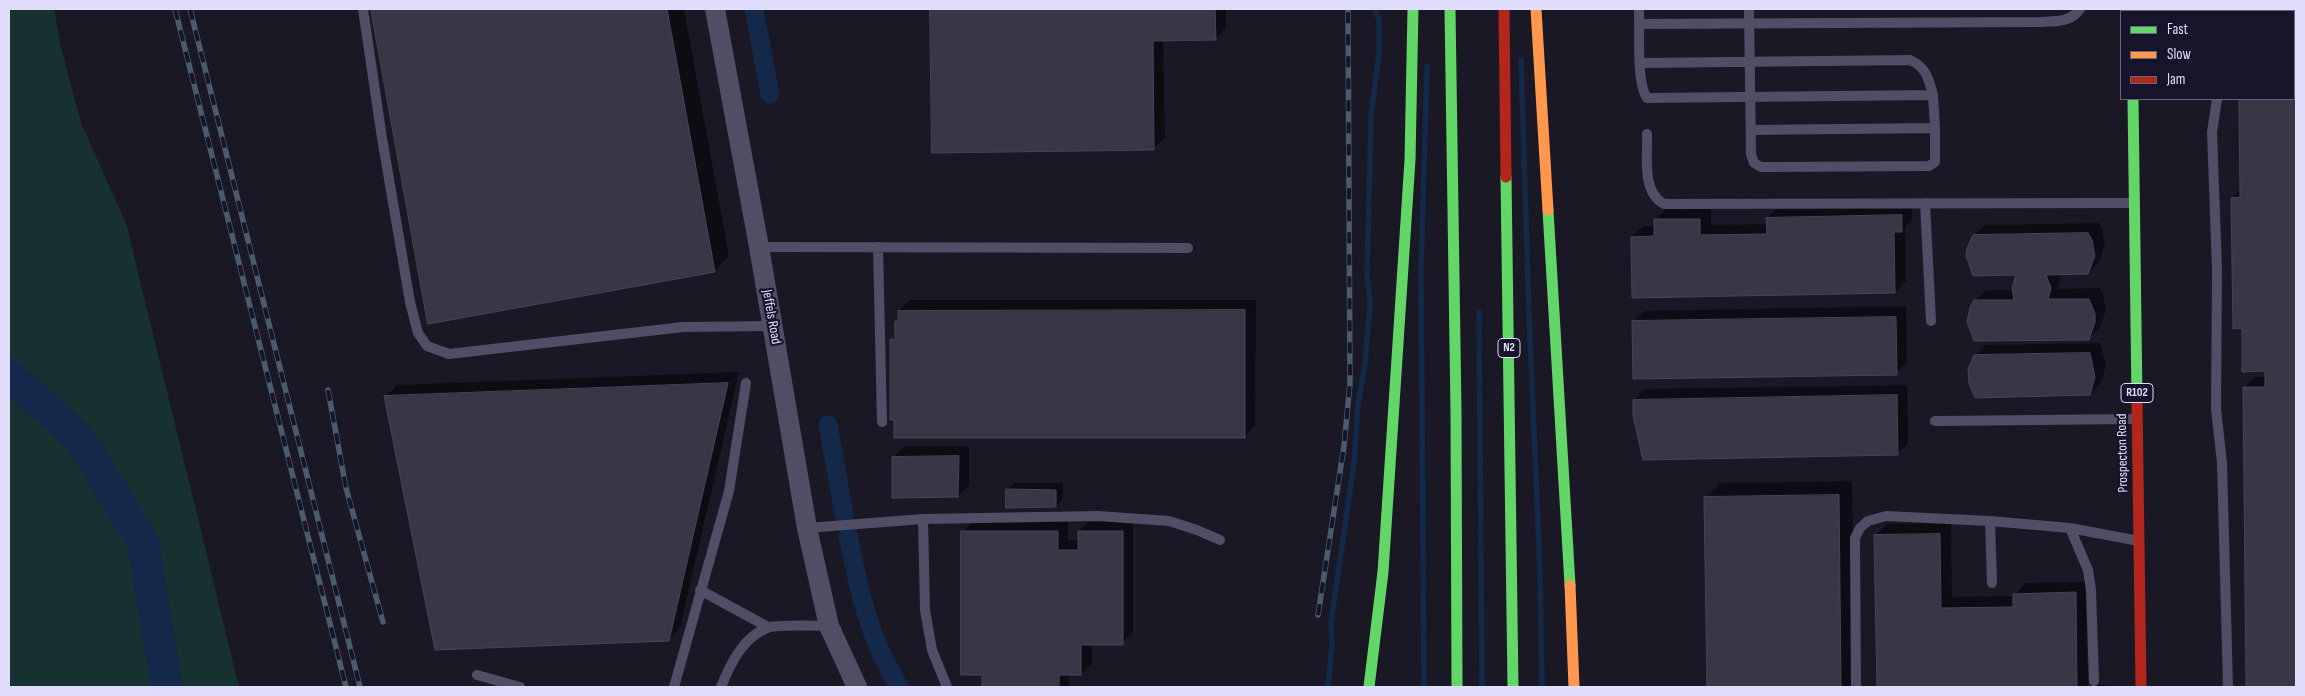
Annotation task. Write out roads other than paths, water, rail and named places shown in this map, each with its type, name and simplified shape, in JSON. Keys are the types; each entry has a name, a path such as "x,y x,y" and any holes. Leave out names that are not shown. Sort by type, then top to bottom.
{"main road":[{"path":"1368,687 1383,572 1410,160 1413,9"},
{"path":"1450,9 1457,687"},
{"name":"N2","path":"1504,9 1512,687"},
{"path":"1536,9 1574,687"},
{"name":"Prospecton Road","path":"2133,100 2141,687"}],"street":[{"name":"Jeffels Road","path":"715,9 759,247 807,528 828,626 857,687"}],"lane":[{"path":"363,9 382,138 410,302 418,333 427,346 449,354 683,327 773,326"},
{"path":"1639,9 1643,92 1647,98 1934,95"},
{"path":"1641,62 1748,63 1910,60 1921,66 1928,75 1934,95 1934,162 1929,166 1761,167 1754,163 1751,154 1748,63 1749,9"},
{"path":"1640,24 2039,22 2064,21 2074,16 2080,9"},
{"path":"2217,100 2212,132 2217,269 2216,409 2222,463 2228,687"},
{"path":"1751,130 1935,128"},
{"path":"1647,134 1649,187 1657,200 1664,204 2134,203"},
{"path":"1925,203 1931,321"},
{"path":"759,247 1188,248"},
{"path":"878,247 882,422"},
{"path":"674,687 728,491 746,383"},
{"path":"1935,421 2137,419"},
{"path":"807,528 923,520 1098,516 1169,521 1220,540"},
{"path":"1856,687 1855,538 1860,528 1876,518 1886,516 1990,521 2070,528 2139,541"},
{"path":"923,520 925,610 932,650 947,687"},
{"path":"1990,521 1992,583"},
{"path":"2070,528 2088,570 2091,590 2094,680"},
{"path":"700,590 768,627 828,626"},
{"path":"721,687 732,660 750,639 768,627"},
{"path":"477,675 520,687"}],"waterway":[{"path":"754,9 770,94"},
{"path":"1328,687 1332,645 1331,622 1354,463 1358,405 1365,363 1370,304 1367,273 1371,116 1379,54 1379,21 1375,9"},
{"path":"1521,60 1540,572 1542,687"},
{"path":"1424,687 1421,271 1427,66"},
{"path":"1479,312 1482,687"},
{"path":"9,375 79,438 143,542 167,687"},
{"path":"828,425 844,514"},
{"path":"848,536 861,596 872,632 888,668 899,687"}],"railway":[{"path":"175,9 346,687"},
{"path":"190,9 360,687"},
{"path":"1318,615 1344,446 1350,383 1348,9"},
{"path":"328,390 346,488 383,622"}]}
